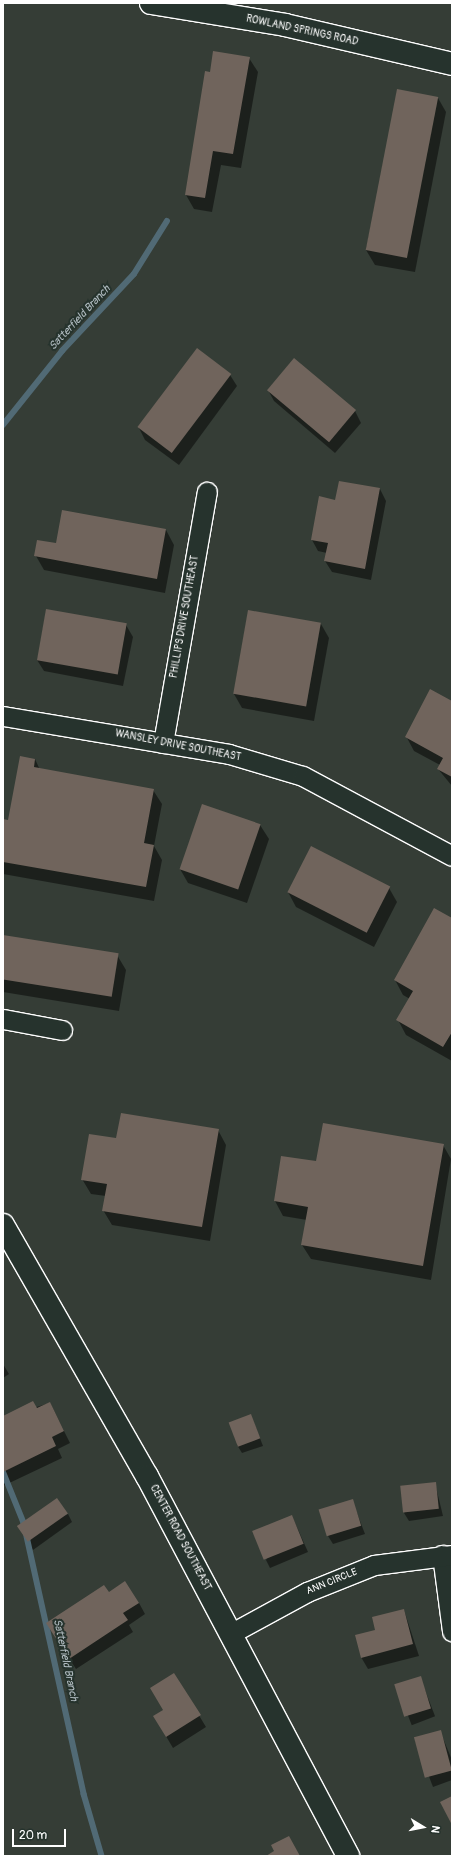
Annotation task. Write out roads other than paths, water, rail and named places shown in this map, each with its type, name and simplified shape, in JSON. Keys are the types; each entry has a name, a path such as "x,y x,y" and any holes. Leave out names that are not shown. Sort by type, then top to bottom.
{"street":[{"name":"ROWLAND SPRINGS ROAD","path":"151,3 286,25 452,64"},
{"name":"PHILLIPS DRIVE SOUTHEAST","path":"163,743 207,492"},
{"name":"WANSLEY DRIVE SOUTHEAST","path":"3,716 229,754 303,776 452,856"},
{"path":"3,1019 62,1030"},
{"name":"CENTER ROAD SOUTHEAST","path":"5,1233 147,1476 348,1856"},
{"name":"ANN CIRCLE","path":"230,1634 307,1592 374,1565 447,1555 452,1631"}],"waterway":[{"name":"Satterfield Branch","path":"3,425 62,351 134,274 167,221"},
{"name":"Satterfield Branch","path":"3,1471 24,1523 84,1794 102,1856"}]}
